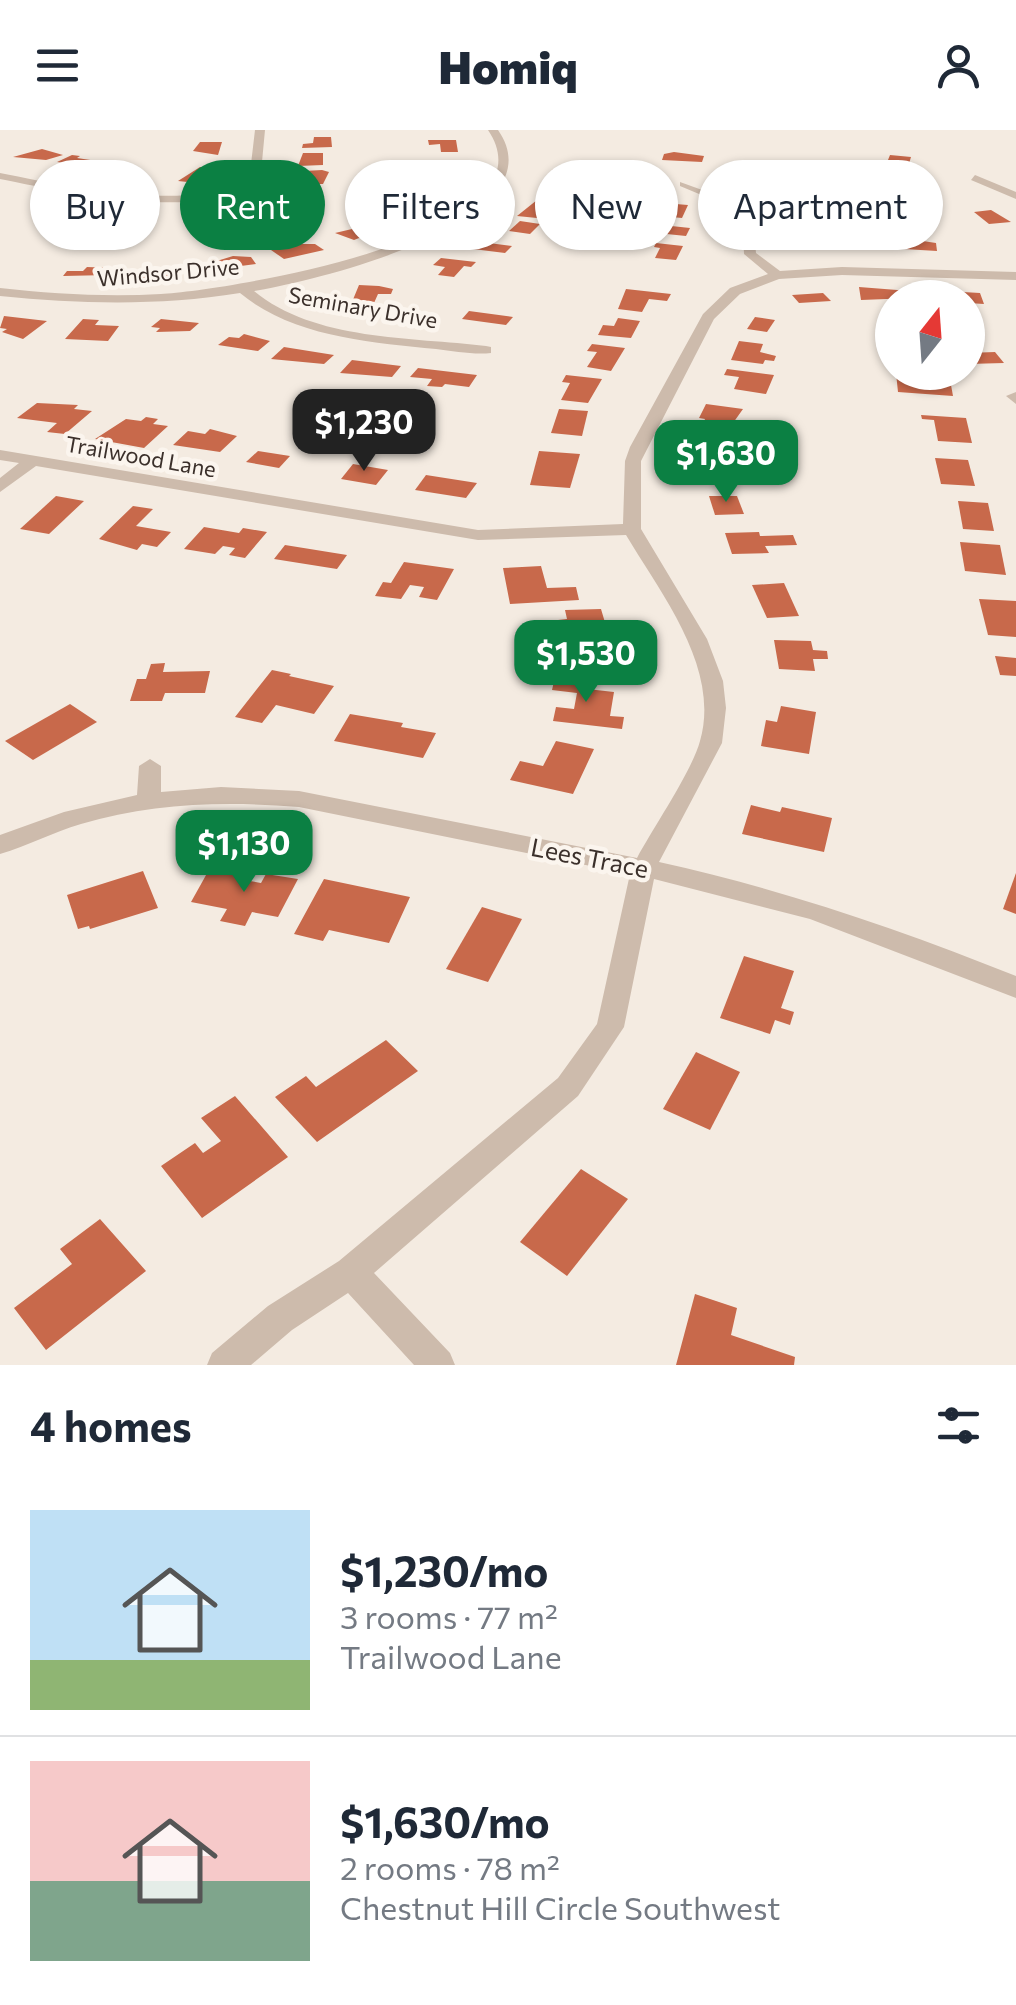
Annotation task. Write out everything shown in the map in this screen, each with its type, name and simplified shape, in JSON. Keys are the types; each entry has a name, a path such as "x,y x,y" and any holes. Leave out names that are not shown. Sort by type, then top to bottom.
{"street":[{"path":"0,176 172,199 223,196 254,183 260,130"},
{"name":"Windsor Drive","path":"0,292 127,299 241,287 370,259 472,212 488,197 501,174 502,144 493,130"},
{"path":"975,178 1016,196"},
{"path":"684,184 748,210 750,254 777,275"},
{"path":"224,1365 280,1318 350,1272 568,1087 610,1027 644,867 711,743 715,708 712,682 697,639 632,529 634,460 638,448 708,317 735,291 777,275 892,270 1016,276"},
{"name":"Seminary Drive","path":"241,287 264,308 299,322 486,350"},
{"name":"Trailwood Lane","path":"0,455 478,535 632,529"},
{"path":"0,487 33,460"},
{"path":"149,798 150,766"},
{"name":"Lees Trace","path":"0,846 56,822 149,798 248,794 299,799 644,867 754,894 862,926 1016,988"},
{"path":"350,1272 438,1365"}],"building":[{"path":"314,137 331,137 332,147 302,148 303,144 313,143"},
{"path":"428,140 456,140 458,152 441,152 440,144 429,145"},
{"path":"200,142 222,142 218,155 193,151"},
{"path":"42,149 63,155 46,160 13,157"},
{"path":"303,153 323,153 323,160 300,160"},
{"path":"664,154 704,156 698,162 662,160"},
{"path":"72,155 90,160 61,160"},
{"path":"890,155 911,157 910,160 888,160"},
{"path":"535,202 535,218 517,216"},
{"path":"678,204 688,205 682,218 678,218"},
{"path":"991,210 1011,222 989,224 974,212"},
{"path":"520,221 535,223 535,229 530,234 515,232"},
{"path":"678,227 690,228 686,236 678,235"},
{"path":"678,245 683,246 676,260 655,258 659,250 678,250"},
{"path":"271,250 324,250 284,259"},
{"path":"233,256 251,257 256,264 210,270 207,264"},
{"path":"441,258 476,262 471,267 464,266 454,277 438,275 445,267 433,265"},
{"path":"87,267 114,268 108,275 63,276 67,271 83,271"},
{"path":"172,271 170,278 130,280 132,272"},
{"path":"359,285 393,289 391,294 378,294 374,303 352,302"},
{"path":"859,287 875,288 875,299 861,300"},
{"path":"626,289 671,294 667,301 649,299 642,312 618,309"},
{"path":"823,293 831,301 799,303 792,295"},
{"path":"469,311 513,317 506,325 462,319"},
{"path":"4,316 47,321 23,339 2,332 7,329 0,328"},
{"path":"755,317 775,320 767,332 747,329"},
{"path":"618,318 640,321 631,338 598,335 603,325 614,326"},
{"path":"83,319 99,320 95,325 119,326 108,341 65,339"},
{"path":"161,319 199,323 190,331 156,332 160,328 151,327"},
{"path":"244,334 270,341 258,351 218,345 229,337"},
{"path":"739,341 763,344 760,352 776,356 774,361 765,360 763,364 731,360"},
{"path":"592,344 625,348 611,371 587,367 597,352 587,351"},
{"path":"284,347 334,355 324,364 271,359"},
{"path":"985,352 995,352 1004,363 985,364"},
{"path":"352,360 401,366 392,377 340,373"},
{"path":"418,368 477,375 469,387 427,386 432,379 410,377"},
{"path":"727,369 774,375 766,394 734,389 739,377 724,375"},
{"path":"566,375 602,379 588,403 561,400 570,383 562,382"},
{"path":"952,390 953,396 898,392"},
{"path":"37,403 78,405 74,409 92,411 65,434 47,432 57,423 17,418"},
{"path":"706,404 743,409 728,430 702,426 705,419 699,418"},
{"path":"559,409 588,411 582,436 551,433"},
{"path":"921,415 966,418 972,443 938,441 934,420 922,419"},
{"path":"146,417 158,419 153,424 168,426 144,448 95,439 126,419 141,421"},
{"path":"210,429 237,436 220,452 173,445 188,431 205,434"},
{"path":"691,446 740,452 734,478 697,474 701,457 688,456"},
{"path":"258,451 290,456 279,468 246,462"},
{"path":"539,451 580,454 570,488 530,485"},
{"path":"935,458 968,460 975,486 941,484"},
{"path":"353,464 388,470 376,485 341,479"},
{"path":"426,475 477,483 466,498 415,490"},
{"path":"56,496 84,501 49,534 20,529"},
{"path":"709,496 737,496 744,514 715,515"},
{"path":"958,501 988,503 994,531 963,529"},
{"path":"133,506 153,509 136,526 171,532 157,547 142,544 137,550 99,539"},
{"path":"204,527 239,533 243,528 267,532 245,558 229,555 235,548 223,546 215,554 184,549"},
{"path":"759,532 760,536 793,535 797,545 765,546 769,553 732,554 725,533"},
{"path":"960,542 1000,545 1006,575 965,571"},
{"path":"285,545 347,555 337,569 274,559"},
{"path":"404,562 454,569 437,600 419,597 424,587 410,585 401,599 375,596 383,582 391,583"},
{"path":"541,566 547,588 576,587 579,600 510,604 503,568"},
{"path":"784,583 799,616 767,618 752,585"},
{"path":"979,599 1016,601 1016,637 988,635"},
{"path":"601,609 609,636 617,636 622,654 567,657 558,620 567,619 565,610"},
{"path":"774,640 811,641 813,650 827,651 828,659 813,659 815,671 779,669"},
{"path":"995,656 1016,658 1016,676 1000,675"},
{"path":"165,663 163,672 210,671 205,693 165,693 162,701 130,701 137,679 146,679 151,664"},
{"path":"272,670 334,686 314,714 276,705 262,723 235,717"},
{"path":"556,673 581,675 578,688 614,692 610,716 624,717 622,729 553,721 556,707 574,709 577,693 552,690"},
{"path":"70,704 97,722 33,760 5,741"},
{"path":"781,706 816,712 809,754 761,746 766,720 777,722"},
{"path":"350,714 436,733 423,758 334,741"},
{"path":"556,741 594,749 573,794 510,780 520,761 543,766"},
{"path":"751,805 832,818 824,852 742,834"},
{"path":"210,868 247,875 244,880 261,883 266,874 298,879 278,917 252,912 245,926 220,921 227,909 191,902"},
{"path":"143,871 158,908 90,929 78,929 67,895"},
{"path":"1016,873 1016,914 1003,909"},
{"path":"324,879 410,897 389,943 329,930 323,941 294,934"},
{"path":"482,907 522,919 488,982 446,969"},
{"path":"744,956 794,971 781,1008 794,1012 790,1025 775,1020 770,1034 720,1018"},
{"path":"386,1040 418,1071 317,1142 275,1097 306,1076 316,1087"},
{"path":"696,1052 740,1072 710,1130 663,1109"},
{"path":"235,1096 288,1157 202,1218 161,1166 195,1143 203,1153 221,1141 201,1118"},
{"path":"581,1169 628,1199 567,1276 520,1242"},
{"path":"100,1219 146,1271 46,1350 14,1308 72,1264 60,1249"},
{"path":"695,1294 737,1308 731,1335 795,1357 794,1365 676,1365"}]}
